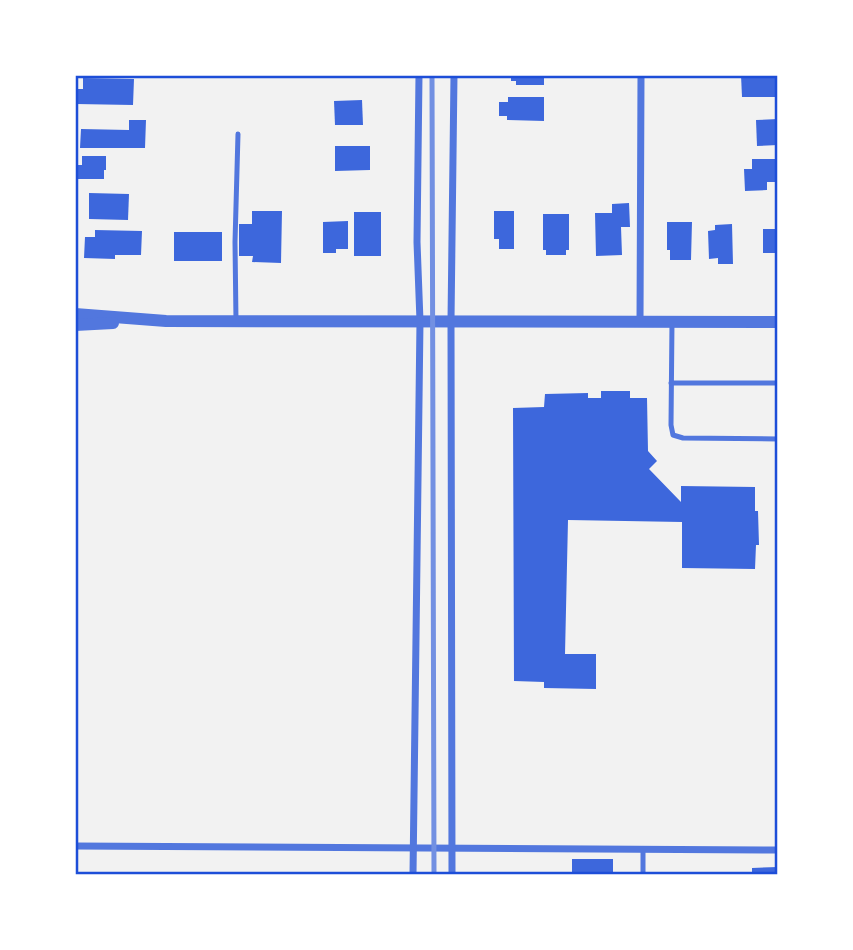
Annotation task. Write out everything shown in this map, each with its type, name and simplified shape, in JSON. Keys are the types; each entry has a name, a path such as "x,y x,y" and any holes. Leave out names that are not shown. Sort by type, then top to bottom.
{"street":[{"path":"413,875 420,321 417,242 419,75"},
{"path":"452,875 451,321 454,75"},
{"path":"640,322 641,75"},
{"path":"75,314 166,321"},
{"path":"75,325 166,321 778,322"},
{"path":"75,846 778,850"}],"lane":[{"path":"236,321 238,134"},
{"path":"672,322 673,435 683,438 778,439"},
{"path":"671,383 778,383"},
{"path":"643,850 643,875"}],"building":[{"path":"511,75 544,75 544,85 516,85 516,81 511,81"},
{"path":"741,75 778,75 778,97 742,97"},
{"path":"83,78 134,79 133,105 76,104 76,89 83,89"},
{"path":"508,97 544,97 544,121 507,120 507,116 499,116 499,102 508,102"},
{"path":"362,100 363,125 335,125 334,101"},
{"path":"778,119 778,145 757,146 756,120"},
{"path":"129,120 146,120 145,148 80,148 81,129 129,130"},
{"path":"335,146 370,146 370,170 335,171"},
{"path":"82,156 106,156 104,179 78,179 78,165 82,165"},
{"path":"752,159 778,159 778,182 767,182 767,190 745,191 744,169 752,169"},
{"path":"89,193 129,194 128,220 89,219"},
{"path":"629,203 630,227 621,227 622,255 596,256 595,213 612,213 612,204"},
{"path":"252,211 282,211 281,263 252,262 253,256 239,256 239,224 252,224"},
{"path":"494,211 514,211 514,249 499,249 499,239 494,239"},
{"path":"354,212 381,212 381,256 354,256"},
{"path":"543,214 569,214 569,250 566,250 566,255 546,255 546,250 543,250"},
{"path":"348,221 348,249 323,253 323,222"},
{"path":"667,222 692,222 691,260 670,260 670,250 667,250"},
{"path":"732,224 733,264 718,264 718,258 709,259 708,231 715,230 715,225"},
{"path":"763,229 778,229 778,253 763,253"},
{"path":"95,230 142,231 141,255 115,255 115,259 84,258 85,237 95,237"},
{"path":"174,232 222,232 222,261 174,261"},
{"path":"601,391 630,391 630,398 647,398 648,451 657,461 649,469 681,502 681,486 755,487 759,545 756,545 755,569 682,568 682,522 568,520 565,654 596,654 596,689 544,688 544,682 514,681 513,408 544,407 545,394 588,393 588,398 601,398"},
{"path":"572,859 613,859 613,875 572,875"},
{"path":"778,867 778,875 752,875 752,868"}],"railway":[{"path":"432,75 434,875"}]}
